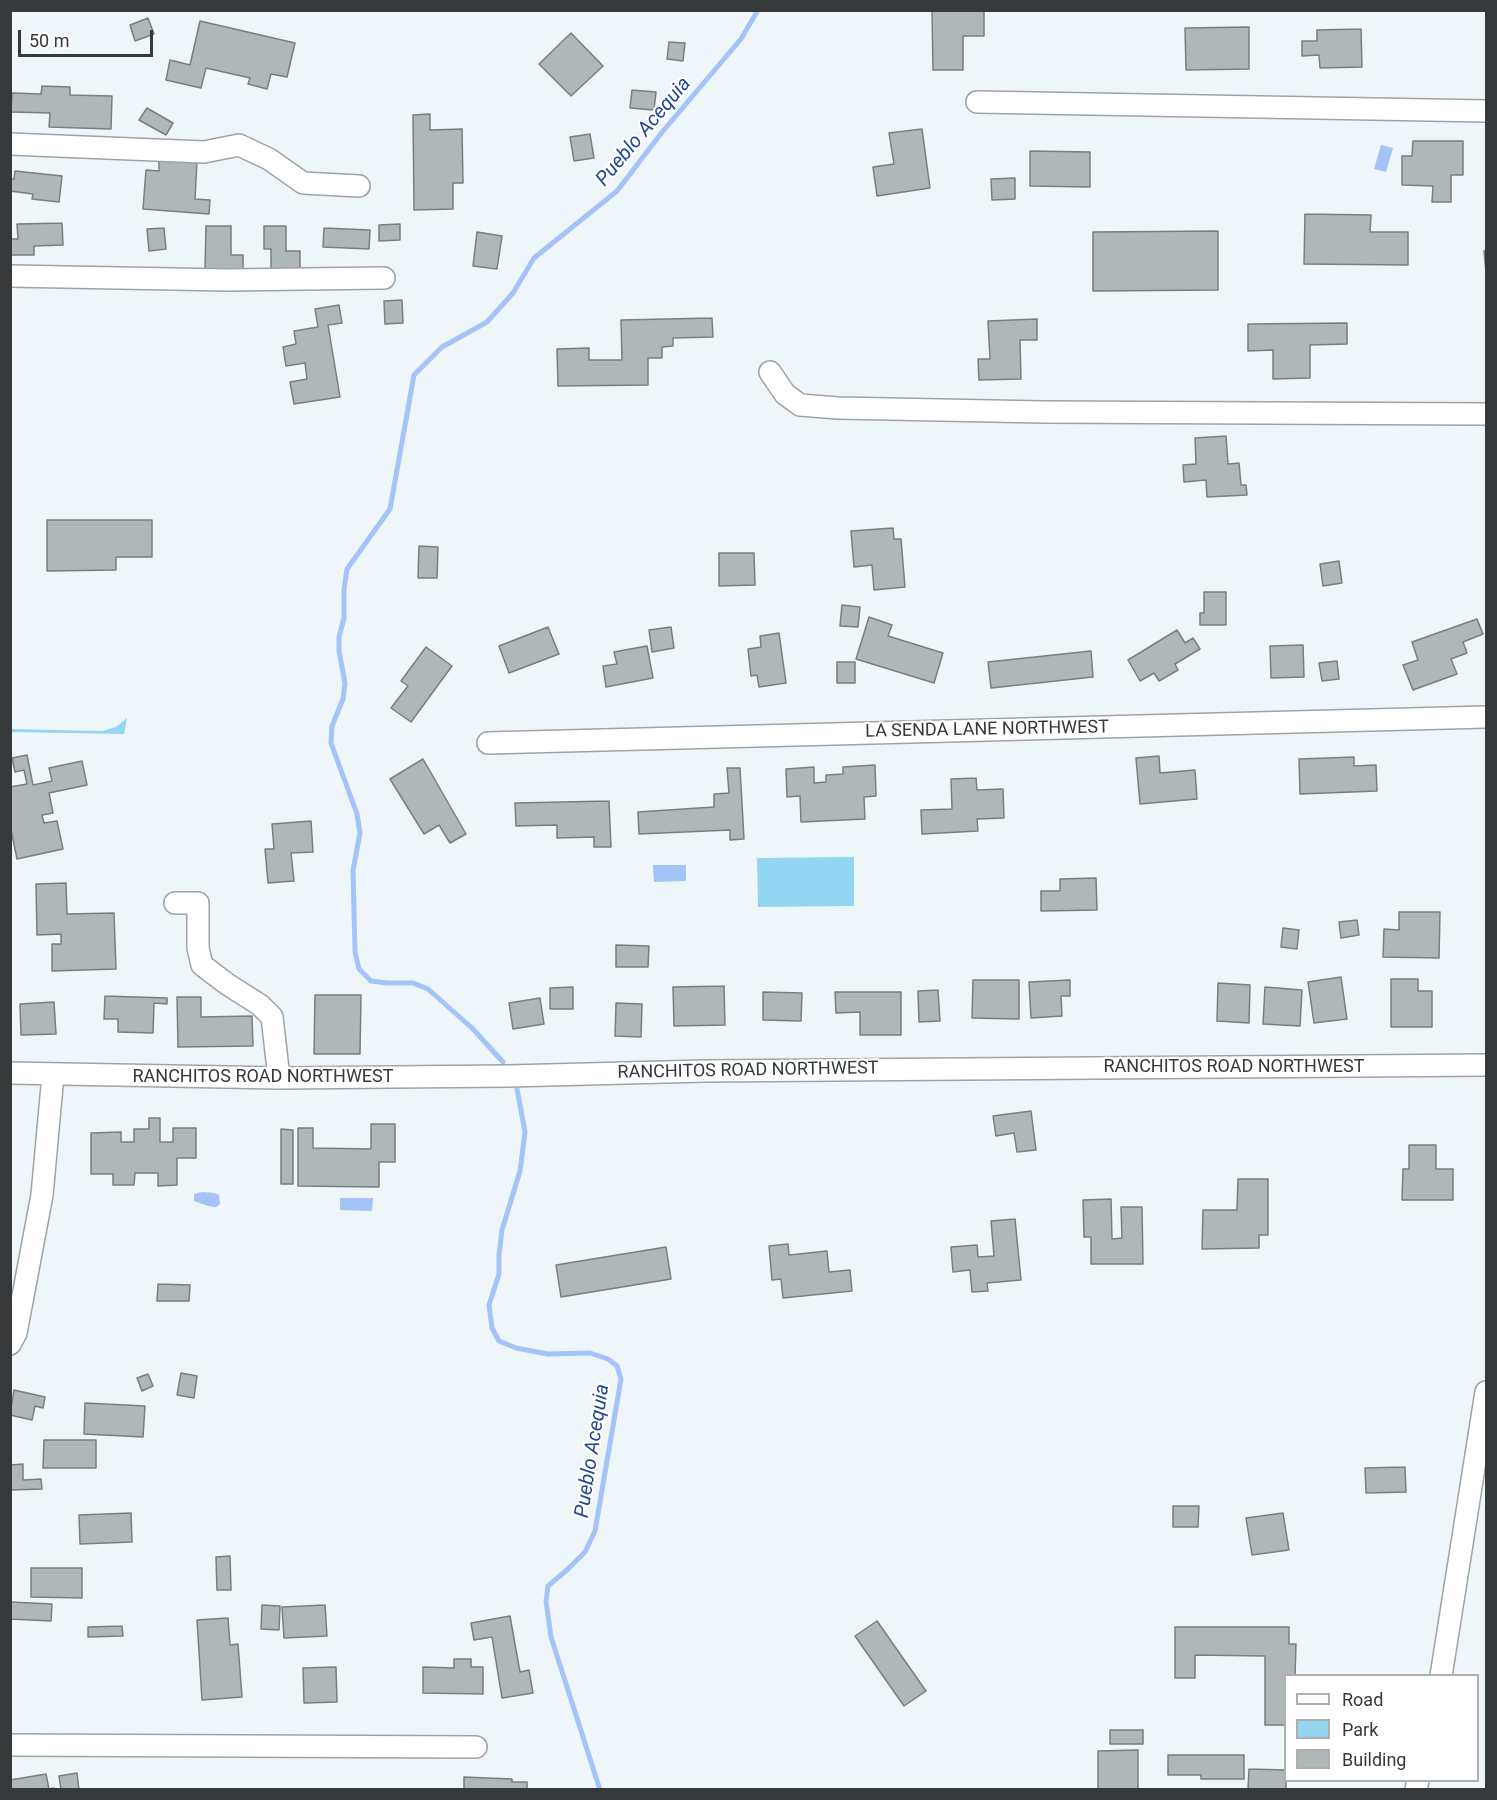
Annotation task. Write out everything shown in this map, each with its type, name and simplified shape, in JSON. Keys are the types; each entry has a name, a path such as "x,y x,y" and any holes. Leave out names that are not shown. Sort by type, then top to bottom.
{"street":[{"path":"977,102 1486,111"},
{"path":"10,144 204,152 239,145 269,159 303,183 359,186"},
{"path":"10,276 227,280 384,278"},
{"path":"770,372 785,394 800,405 838,408 1043,412 1486,414"},
{"name":"LA SENDA LANE NORTHWEST","path":"488,743 1486,717"},
{"path":"176,903 198,903 198,948 202,965 260,1005 272,1017 279,1078"},
{"name":"RANCHITOS ROAD NORTHWEST","path":"10,1073 53,1076 279,1078 716,1071 1486,1065"},
{"path":"10,1344 16,1333 42,1195 53,1076"},
{"path":"1441,1674 1486,1392"},
{"path":"10,1745 476,1747"}],"green space":[{"path":"127,718 124,734 11,732 11,729 102,731 116,727"},
{"path":"854,857 854,906 758,907 757,858"}],"shaded area":[{"path":"1381,145 1393,148 1386,172 1374,169"},
{"path":"653,865 686,865 686,881 654,882"},
{"path":"202,1192 219,1195 220,1204 216,1207 194,1201 194,1194"},
{"path":"340,1198 373,1198 372,1211 340,1210"}],"building":[{"path":"932,10 984,10 984,36 963,36 963,70 933,70"},
{"path":"148,18 154,34 135,41 130,25"},
{"path":"200,21 295,43 287,77 271,74 267,89 248,84 250,78 206,68 201,88 166,80 170,60 190,65"},
{"path":"1249,27 1249,69 1186,70 1185,28"},
{"path":"1361,29 1362,67 1320,68 1319,55 1302,56 1302,41 1317,41 1317,30"},
{"path":"571,33 603,66 571,96 539,64"},
{"path":"669,42 685,43 683,61 667,59"},
{"path":"42,86 70,87 70,95 112,96 111,129 49,127 50,113 11,112 12,93 41,94"},
{"path":"632,90 656,92 654,110 630,108"},
{"path":"147,108 173,123 166,135 139,120"},
{"path":"430,114 430,130 462,129 463,183 453,183 453,209 414,210 413,115"},
{"path":"922,129 930,188 877,196 873,167 894,164 889,133"},
{"path":"590,134 594,158 574,161 570,137"},
{"path":"1413,141 1463,141 1463,175 1451,175 1451,202 1432,202 1433,186 1402,185 1402,156 1412,156"},
{"path":"1030,151 1090,152 1090,187 1030,186"},
{"path":"159,159 197,161 195,199 210,200 209,214 143,209 146,170 159,171"},
{"path":"15,171 62,176 59,202 32,199 33,194 10,191 10,179 14,179"},
{"path":"1015,178 1015,199 992,200 991,179"},
{"path":"1305,214 1371,215 1370,232 1408,232 1408,265 1304,264"},
{"path":"62,223 63,245 34,246 34,255 10,255 10,239 18,239 17,224"},
{"path":"400,224 400,240 379,241 379,225"},
{"path":"206,226 231,226 231,255 243,255 243,269 205,269"},
{"path":"264,226 286,226 286,251 300,251 300,272 271,272 271,249 264,249"},
{"path":"164,228 166,249 149,251 147,229"},
{"path":"324,228 370,230 369,249 323,247"},
{"path":"1218,231 1218,290 1093,291 1093,232"},
{"path":"477,232 502,236 497,269 473,266"},
{"path":"1486,250 1486,273 1484,251"},
{"path":"402,300 403,323 385,324 384,301"},
{"path":"339,305 342,323 328,325 340,397 294,404 290,382 307,379 305,363 286,366 283,347 296,344 294,331 318,327 315,309"},
{"path":"712,318 713,337 673,338 673,346 662,347 662,358 648,358 648,385 558,386 557,349 589,348 589,360 622,360 621,320"},
{"path":"1037,319 1037,340 1020,340 1021,379 979,380 978,359 990,359 988,321"},
{"path":"1347,323 1347,344 1310,345 1310,378 1273,379 1273,350 1248,351 1248,324"},
{"path":"1226,436 1228,464 1239,463 1241,485 1246,485 1247,495 1207,497 1206,480 1184,482 1183,465 1196,464 1195,438"},
{"path":"47,520 152,520 152,557 116,557 116,570 47,571"},
{"path":"893,528 894,539 901,539 905,587 874,590 872,565 854,567 851,531"},
{"path":"419,546 438,547 437,578 418,578"},
{"path":"719,553 754,553 755,585 719,586"},
{"path":"1339,561 1342,583 1323,586 1320,564"},
{"path":"1204,592 1226,592 1226,625 1200,625 1200,613 1204,613"},
{"path":"842,605 860,607 858,627 840,626"},
{"path":"869,617 892,625 888,636 943,653 934,683 856,659"},
{"path":"1477,619 1483,634 1463,642 1467,653 1451,659 1457,674 1413,690 1403,665 1418,660 1412,642"},
{"path":"548,627 559,654 509,673 499,646"},
{"path":"671,627 674,648 652,652 649,630"},
{"path":"1177,630 1185,643 1193,638 1200,649 1175,664 1178,670 1159,681 1154,673 1140,681 1128,660"},
{"path":"779,633 786,683 759,687 757,675 751,676 748,649 761,647 760,636"},
{"path":"1303,645 1304,677 1271,678 1270,646"},
{"path":"647,646 653,678 606,687 603,666 617,664 614,652"},
{"path":"426,647 452,666 411,722 391,708 408,686 401,681"},
{"path":"1091,651 1093,677 991,688 988,662"},
{"path":"1337,661 1339,679 1322,681 1319,663"},
{"path":"837,662 855,662 855,683 837,683"},
{"path":"27,755 33,785 52,781 49,768 82,761 87,785 49,793 53,813 42,815 44,823 57,821 63,849 17,859 10,825 10,787 27,784 24,770 15,772 12,758"},
{"path":"1159,756 1160,773 1195,770 1197,799 1140,804 1136,758"},
{"path":"1354,757 1354,766 1376,765 1377,791 1300,794 1299,759"},
{"path":"423,759 466,834 450,843 439,825 424,834 390,779"},
{"path":"875,765 876,796 864,797 865,819 801,822 800,796 787,797 786,769 814,767 814,783 826,782 826,775 843,774 843,767"},
{"path":"727,768 740,768 744,839 730,840 730,830 639,834 638,812 714,807 714,794 729,793"},
{"path":"976,778 977,790 1003,789 1004,818 977,819 978,831 922,834 921,810 952,809 951,779"},
{"path":"609,801 611,847 594,847 594,837 557,838 557,825 516,826 515,803"},
{"path":"311,821 313,852 291,853 294,881 268,883 265,849 274,849 272,824"},
{"path":"1096,878 1097,910 1041,911 1041,891 1060,891 1060,879"},
{"path":"66,883 67,914 114,913 116,969 52,971 52,944 61,944 61,934 37,935 36,884"},
{"path":"1399,912 1440,912 1439,958 1383,957 1384,929 1399,930"},
{"path":"1357,920 1359,935 1341,938 1339,922"},
{"path":"1283,928 1299,930 1297,949 1281,947"},
{"path":"616,945 649,946 648,967 616,967"},
{"path":"1341,977 1347,1019 1314,1023 1308,982"},
{"path":"1391,979 1418,979 1418,991 1432,991 1432,1027 1391,1027"},
{"path":"973,980 1019,980 1019,1019 972,1018"},
{"path":"1070,980 1070,996 1061,996 1062,1016 1031,1018 1029,982"},
{"path":"1218,983 1250,985 1249,1023 1217,1021"},
{"path":"724,986 725,1025 674,1026 673,987"},
{"path":"573,987 573,1009 550,1009 550,988"},
{"path":"1265,987 1302,990 1300,1026 1263,1024"},
{"path":"938,990 940,1021 919,1022 918,991"},
{"path":"763,992 802,993 801,1021 763,1020"},
{"path":"835,992 901,992 901,1035 860,1035 860,1012 836,1013"},
{"path":"315,995 361,995 360,1054 314,1054"},
{"path":"105,996 167,998 167,1004 154,1003 153,1033 118,1032 118,1019 104,1019"},
{"path":"177,997 201,997 201,1017 252,1016 253,1046 178,1047"},
{"path":"540,998 544,1024 513,1029 509,1003"},
{"path":"54,1002 56,1034 21,1035 20,1004"},
{"path":"616,1003 642,1004 641,1037 615,1036"},
{"path":"1031,1111 1036,1150 1017,1152 1014,1133 996,1136 993,1116"},
{"path":"149,1118 160,1118 160,1142 173,1142 173,1128 196,1128 196,1158 177,1158 177,1185 158,1186 158,1173 135,1173 134,1185 113,1185 113,1174 91,1174 91,1133 121,1132 121,1142 134,1142 134,1129 149,1129"},
{"path":"371,1124 395,1124 395,1162 379,1162 379,1187 298,1186 298,1128 313,1128 313,1148 371,1149"},
{"path":"281,1129 293,1130 293,1184 281,1184"},
{"path":"1409,1145 1436,1145 1436,1169 1453,1169 1453,1200 1402,1200 1403,1169 1409,1169"},
{"path":"1238,1179 1268,1179 1268,1235 1259,1235 1259,1248 1202,1249 1203,1210 1237,1210"},
{"path":"1111,1199 1112,1239 1122,1238 1121,1207 1142,1207 1143,1264 1091,1264 1091,1237 1084,1237 1083,1200"},
{"path":"1015,1219 1021,1280 987,1283 988,1291 972,1292 970,1270 953,1272 951,1247 977,1245 978,1257 994,1256 991,1221"},
{"path":"788,1244 789,1255 827,1251 829,1272 850,1270 852,1291 783,1298 781,1279 772,1280 769,1246"},
{"path":"666,1247 671,1279 561,1297 556,1265"},
{"path":"158,1284 190,1285 189,1301 157,1301"},
{"path":"181,1373 197,1376 194,1398 177,1395"},
{"path":"148,1374 153,1386 142,1391 137,1378"},
{"path":"14,1390 45,1397 43,1408 35,1406 32,1420 10,1415"},
{"path":"85,1403 145,1406 143,1437 84,1434"},
{"path":"44,1440 96,1440 96,1468 43,1468"},
{"path":"23,1464 23,1480 41,1479 42,1489 10,1490 10,1465"},
{"path":"1405,1467 1406,1492 1366,1493 1365,1468"},
{"path":"1173,1506 1199,1506 1198,1527 1173,1527"},
{"path":"131,1513 132,1542 80,1544 79,1515"},
{"path":"1283,1513 1289,1550 1252,1555 1246,1518"},
{"path":"230,1556 231,1590 217,1590 216,1557"},
{"path":"31,1568 82,1568 82,1598 31,1597"},
{"path":"10,1602 52,1604 51,1621 10,1619"},
{"path":"262,1605 280,1606 279,1630 261,1629"},
{"path":"325,1605 327,1636 284,1638 282,1607"},
{"path":"510,1616 520,1672 529,1670 533,1693 502,1698 492,1637 474,1640 471,1623"},
{"path":"228,1618 230,1645 238,1644 242,1697 202,1700 197,1620"},
{"path":"877,1621 926,1691 904,1706 855,1636"},
{"path":"122,1626 123,1636 88,1637 88,1627"},
{"path":"1175,1627 1289,1627 1289,1644 1296,1644 1295,1674 1284,1674 1284,1725 1265,1725 1265,1656 1195,1655 1195,1678 1175,1678"},
{"path":"454,1659 471,1659 471,1667 483,1667 483,1694 423,1693 423,1667 454,1668"},
{"path":"336,1667 337,1702 304,1703 303,1668"},
{"path":"1110,1730 1143,1730 1143,1744 1110,1744"},
{"path":"1138,1750 1138,1789 1098,1789 1098,1751"},
{"path":"1168,1755 1244,1755 1244,1779 1201,1779 1201,1775 1168,1775"},
{"path":"1249,1769 1284,1770 1286,1790 1248,1790"},
{"path":"77,1773 79,1790 61,1790 59,1776"},
{"path":"46,1774 49,1789 54,1788 55,1790 10,1790 10,1780"},
{"path":"464,1777 512,1779 512,1782 527,1782 527,1790 464,1790"}],"waterway":[{"name":"Pueblo Acequia","path":"503,1062 472,1028 428,989 413,983 371,981 359,969 355,952 353,870 360,833 357,814 331,743 332,726 343,699 345,683 339,651 339,637 344,618 347,569 390,509 414,375 442,347 487,322 513,293 534,258 617,191 663,131 741,39 758,10"},
{"name":"Pueblo Acequia","path":"517,1089 525,1132 520,1171 502,1230 499,1274 489,1305 492,1328 499,1341 516,1348 548,1354 590,1353 608,1359 617,1366 621,1379 595,1531 585,1552 548,1586 546,1601 551,1637 600,1790"}]}
